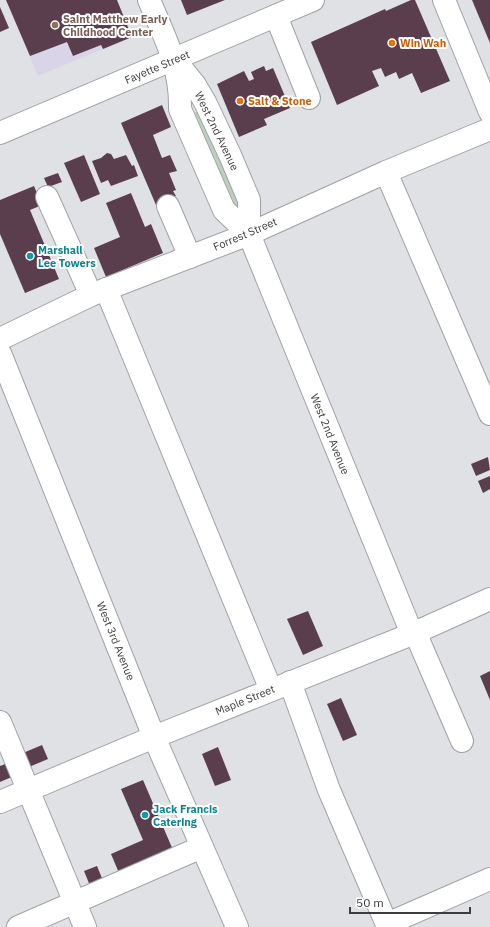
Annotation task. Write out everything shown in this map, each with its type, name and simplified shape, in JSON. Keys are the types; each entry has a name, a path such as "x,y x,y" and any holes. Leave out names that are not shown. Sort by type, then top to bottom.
{"street":[{"name":"West 2nd Avenue","path":"149,0 175,60 180,91 180,109 224,210 249,234 414,633 462,741"},
{"name":"Fayette Street","path":"0,133 175,60 313,0"},
{"path":"444,0 490,112"},
{"path":"276,16 309,98"},
{"name":"Forrest Street","path":"0,339 98,292 249,234 386,172 490,129"},
{"path":"386,172 490,414"},
{"path":"47,197 98,292 329,790 388,925 490,879"},
{"path":"168,206 190,257"},
{"name":"West 3rd Avenue","path":"0,353 154,736 238,927"},
{"name":"Maple Street","path":"0,802 154,736 414,633 490,599"},
{"path":"0,722 84,927"},
{"path":"18,926 202,847"}],"shaded area":[{"name":"Saint Matthew Early Childhood Center","path":"6,0 83,0 103,49 38,76"}],"green space":[{"path":"203,109 240,202 232,208 187,116"}],"building":[{"name":"Saint Matthew Early Childhood Center","path":"6,0 117,0 132,37 103,49 101,45 73,56 67,42 30,56"},
{"path":"181,0 225,0 187,15"},
{"path":"411,0 415,0 450,81 421,93 412,73 399,79 396,72 385,77 381,68 372,71 379,86 337,105 311,42 385,9 386,11"},
{"path":"472,0 490,0 490,43"},
{"path":"0,7 9,28 0,32"},
{"path":"264,66 266,71 273,68 290,108 264,119 267,125 239,137 217,84 244,71 249,81 254,79 251,72"},
{"path":"162,105 171,127 153,135 162,158 170,155 177,171 169,173 176,190 173,191 176,196 156,205 121,123"},
{"path":"107,153 111,154 114,159 126,155 132,166 134,165 138,176 111,186 108,180 101,183 92,161 101,158"},
{"path":"84,155 100,194 81,202 64,163"},
{"path":"58,173 62,182 48,187 44,178"},
{"name":"Marshall Lee Towers","path":"34,186 42,205 30,210 59,279 25,293 0,234 0,200"},
{"path":"131,193 145,227 151,224 163,253 106,277 94,248 120,237 106,203"},
{"path":"488,457 490,470 476,476 471,464"},
{"path":"490,476 490,489 483,493 478,481"},
{"path":"308,611 323,646 303,655 287,619"},
{"path":"490,671 490,700 480,676"},
{"path":"341,698 357,735 343,741 327,704"},
{"path":"42,745 48,759 29,767 23,753"},
{"path":"218,747 231,780 215,786 202,754"},
{"path":"8,763 14,776 0,782 0,766"},
{"name":"Jack Francis Catering","path":"143,780 176,857 122,880 111,854 143,840 121,789"},
{"path":"97,866 104,883 91,888 84,871"}],"place":[{"name":"Saint Matthew Early Childhood Center","path":"55,25"},
{"name":"Win Wah","path":"392,43"},
{"name":"Salt & Stone","path":"240,101"},
{"name":"Marshall Lee Towers","path":"30,256"},
{"name":"Jack Francis Catering","path":"145,815"}]}
